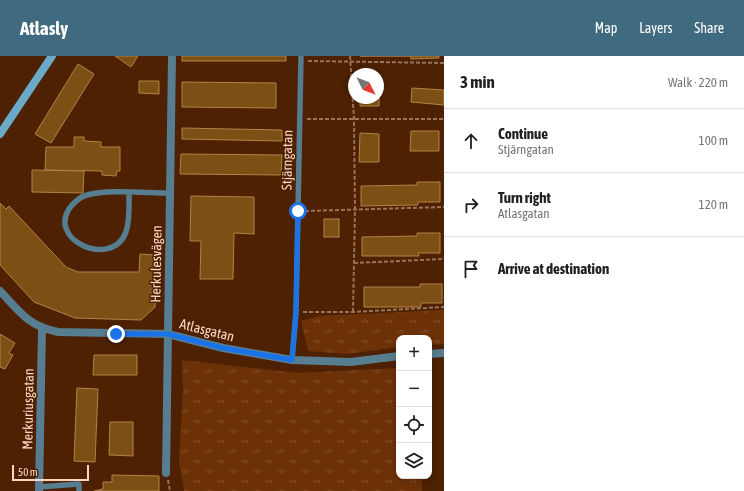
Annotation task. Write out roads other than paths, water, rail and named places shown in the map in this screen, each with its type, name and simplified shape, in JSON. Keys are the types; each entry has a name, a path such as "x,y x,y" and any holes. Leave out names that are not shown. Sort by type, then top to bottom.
{"main road":[{"path":"0,132 52,56"}],"street":[{"name":"Herkulesvägen","path":"166,473 172,56"},
{"name":"Atlasgatan","path":"0,291 32,323 42,328 58,332 168,334 223,348 292,360 351,362 396,356"},
{"name":"Merkuriusgatan","path":"39,489 42,328"},
{"path":"432,354 444,353"}],"lane":[{"name":"Stjärngatan","path":"292,360 296,312 301,58"},
{"path":"129,193 126,232 121,240 114,245 99,250 90,250 82,246 68,233 65,225 66,216 76,201 85,195 129,193 169,193"},
{"path":"39,489 79,484 79,491"}]}
